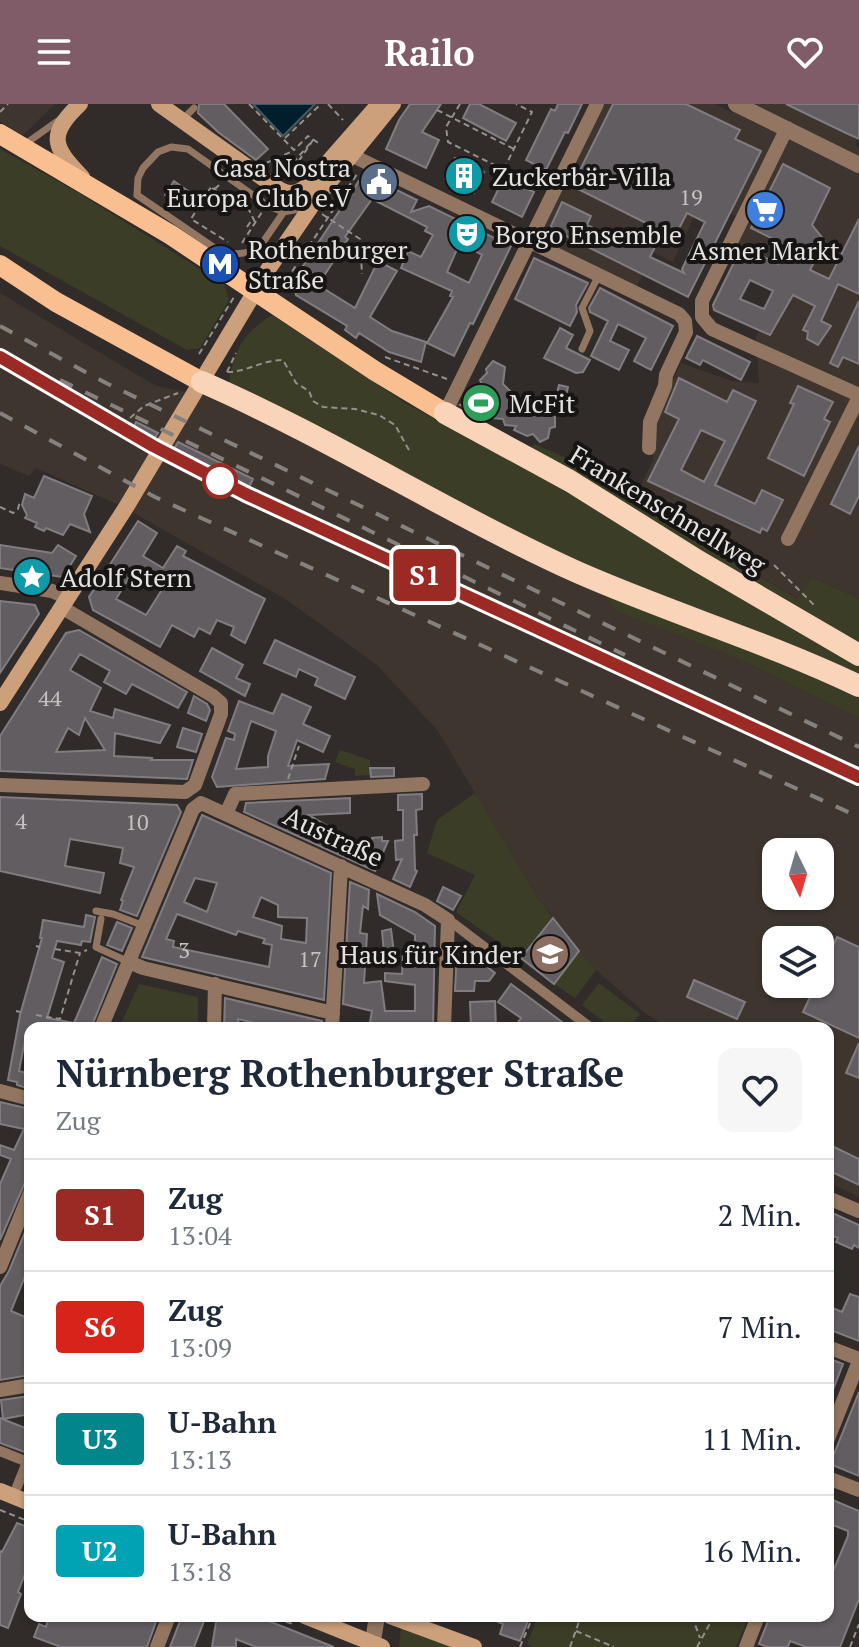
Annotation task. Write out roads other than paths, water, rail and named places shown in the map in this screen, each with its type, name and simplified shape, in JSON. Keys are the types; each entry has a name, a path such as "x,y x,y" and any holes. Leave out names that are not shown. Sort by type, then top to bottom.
{"highway":[{"path":"217,381 577,571 765,644 859,686"},
{"name":"Frankenschnellweg","path":"445,413 570,481 698,561 859,655"}],"main road":[{"path":"159,104 274,186 296,194 308,185 379,104"},
{"path":"0,703 64,602 217,381 255,290 310,207 364,161 393,104"},
{"path":"74,110 58,132 58,150 92,187"},
{"name":"Frankenschnellweg","path":"7,138 92,187 127,199 228,272 375,371 445,413"},
{"path":"0,265 67,308 217,381"},
{"path":"0,1491 24,1501"},
{"path":"319,1622 376,1646"},
{"path":"406,1622 474,1647"}],"street":[{"path":"445,413 597,104"},
{"path":"736,104 859,165"},
{"path":"787,128 702,301 702,317 712,329 859,396 788,539"},
{"path":"364,161 679,314 685,321 686,332 666,375 665,386 650,422 649,448"},
{"path":"0,583 52,591 64,602 221,703 221,714 195,785 185,792 0,785"},
{"path":"226,814 235,794 423,784"},
{"name":"Austraße","path":"144,926 193,809 206,804 425,905 583,1022"},
{"path":"129,962 215,984 333,1021 341,866"},
{"path":"444,1022 451,922"},
{"path":"104,1022 144,926"},
{"path":"214,1022 215,984"},
{"path":"0,1091 24,1097"},
{"path":"834,1201 859,1211"},
{"path":"0,1267 24,1211"},
{"path":"834,1350 859,1360 834,1424"},
{"path":"0,1390 24,1386"},
{"path":"0,1451 24,1461"},
{"path":"17,1487 24,1472"},
{"path":"834,1480 859,1490"},
{"path":"157,1647 167,1622"},
{"path":"376,1646 377,1622"},
{"path":"746,1647 756,1622"}],"lane":[{"path":"181,121 194,108"},
{"path":"7,138 28,142 74,110"},
{"path":"296,194 283,212 259,248 229,254 127,199 158,152 171,147 188,149 267,205 283,212 310,207"},
{"path":"216,249 228,272"},
{"path":"582,349 590,331 582,308 599,275"},
{"path":"129,962 96,947 99,915 113,914 144,926"}],"water":[{"path":"253,104 315,104 283,136"}],"railway":[{"path":"0,326 106,383 859,747"},
{"path":"0,357 153,446 246,494 859,777"},
{"path":"60,380 625,655"},
{"path":"0,413 155,497 859,817"}],"train":[{"name":"S1","path":"0,357 153,446 246,494 859,777"}],"place":[{"name":"Zuckerbär-Villa","path":"464,176"},
{"name":"Casa Nostra Europa Club e.V","path":"379,182"},
{"name":"Asmer Markt","path":"765,210"},
{"name":"Borgo Ensemble","path":"467,234"},
{"name":"Rothenburger Straße","path":"220,264"},
{"name":"McFit","path":"481,403"},
{"name":"Adolf Stern","path":"32,577"},
{"name":"Haus für Kinder","path":"550,954"}]}
